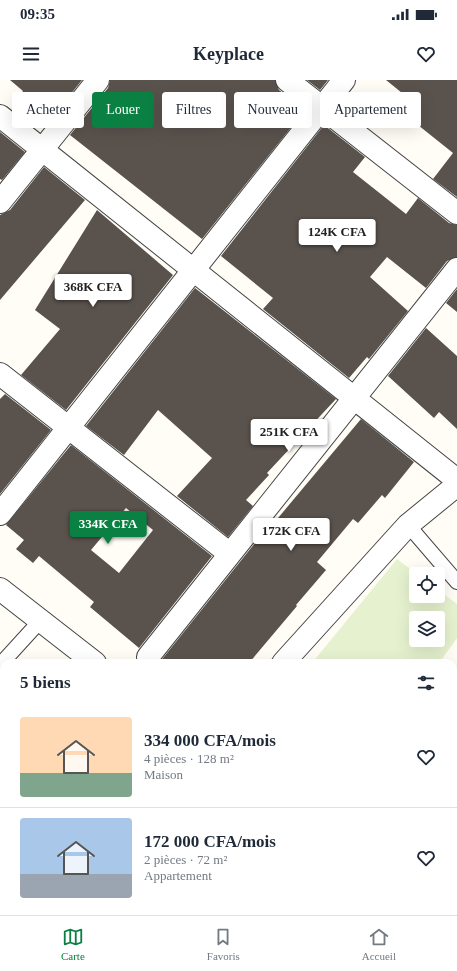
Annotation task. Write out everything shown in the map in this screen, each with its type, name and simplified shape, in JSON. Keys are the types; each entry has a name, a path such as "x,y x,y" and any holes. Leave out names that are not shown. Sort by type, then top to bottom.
{"street":[{"path":"0,202 98,80"},
{"path":"287,80 320,105"},
{"path":"334,92 344,80"},
{"path":"0,514 320,110"},
{"path":"0,116 457,480"},
{"path":"349,128 457,213"},
{"path":"148,657 457,269"},
{"path":"0,374 230,554"},
{"path":"288,659 408,525 457,485"},
{"path":"0,588 89,659"}],"lane":[{"path":"408,525 457,582"},
{"path":"5,659 41,620"}],"green space":[{"path":"397,559 409,568 409,603 445,603 445,595 457,604 457,638 442,659 315,659"}],"building":[{"path":"10,80 82,80 72,92 22,92 23,91"},
{"path":"110,80 275,80 279,90 282,92 234,92 234,128 291,128 202,239 70,135 76,128 84,128 84,118 92,108 92,128 154,128 154,92 105,92 108,88"},
{"path":"307,80 328,80 320,90"},
{"path":"386,80 457,80 457,197 433,179 453,153 421,127 421,92 401,92"},
{"path":"322,128 328,128 365,157 353,172 406,214 418,198 449,223 457,225 457,257 447,261 426,288 387,257 370,277 408,311 369,359 367,357 349,378 263,309 273,298 221,256"},
{"path":"0,132 25,152 2,180 0,179"},
{"path":"44,167 85,200 0,300 0,215 10,210"},
{"path":"97,210 173,275 66,410 21,375 60,329 35,310"},
{"path":"195,288 336,399 267,473 269,475 246,500 253,506 228,537 177,496 212,458 158,410 124,455 86,426"},
{"path":"457,289 457,312 446,303"},
{"path":"426,328 457,356 457,429 439,412 434,418 388,376"},
{"path":"5,394 51,430 0,494 0,399"},
{"path":"361,419 414,462 385,498 382,495 358,523 353,519 317,562 326,570 252,659 162,659 271,523 273,524"},
{"path":"71,445 212,556 139,648 90,607 94,602 39,556 33,563 16,549 24,540 6,525","holes":["126,508 153,530 119,573 91,550"]}]}
